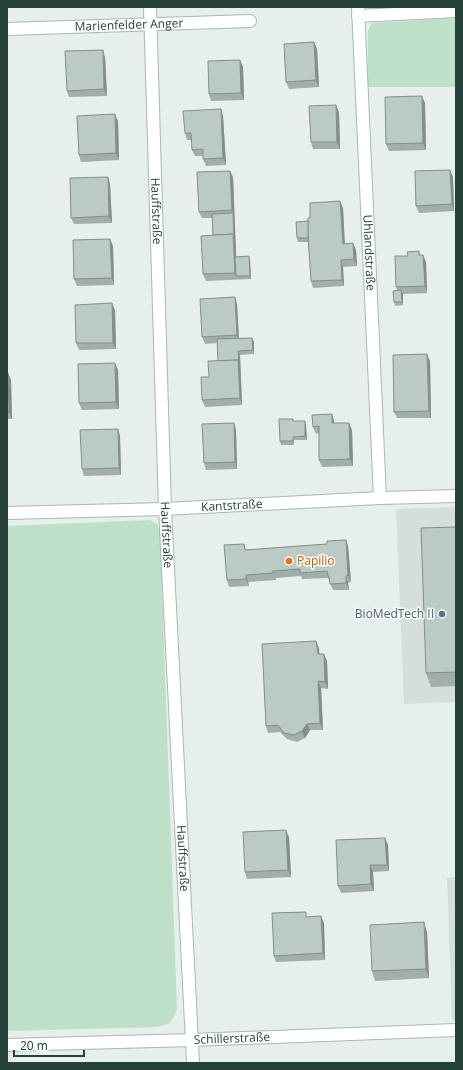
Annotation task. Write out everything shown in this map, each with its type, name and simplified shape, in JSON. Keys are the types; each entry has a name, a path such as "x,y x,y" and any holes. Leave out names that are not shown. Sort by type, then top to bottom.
{"street":[{"name":"Hauffstraße","path":"150,7 165,509 193,1063"},
{"path":"358,11 456,11"},
{"name":"Uhlandstraße","path":"358,11 380,498"},
{"name":"Marienfelder Anger","path":"7,29 250,21"},
{"name":"Kantstraße","path":"7,513 165,509 380,498 456,496"},
{"name":"Schillerstraße","path":"7,1045 456,1030"}],"shaded area":[{"path":"456,507 456,702 404,704 396,509"},
{"path":"456,877 456,1020 452,1020 447,878"}],"green space":[{"path":"456,18 456,87 368,87 368,30 372,23"},
{"path":"150,520 157,524 160,532 177,1010 170,1023 158,1027 7,1031 7,526"}],"building":[{"path":"314,42 316,80 286,82 284,44"},
{"path":"103,50 104,89 67,91 65,51"},
{"path":"240,60 241,93 209,94 208,61"},
{"path":"422,96 423,143 386,144 385,97"},
{"path":"336,105 337,142 311,142 309,106"},
{"path":"221,109 223,158 203,159 203,149 192,150 191,133 185,133 183,111"},
{"path":"115,114 116,153 79,155 77,116"},
{"path":"450,170 452,204 416,206 415,171"},
{"path":"230,171 232,210 199,212 197,172"},
{"path":"108,177 109,216 71,218 70,178"},
{"path":"340,201 343,244 353,243 354,259 341,260 342,280 311,281 308,235 310,203"},
{"path":"233,213 234,238 233,234 213,235 212,214"},
{"path":"308,221 308,238 297,238 296,222"},
{"path":"233,234 235,273 203,274 201,236"},
{"path":"110,239 112,278 74,279 73,240"},
{"path":"419,251 419,255 423,255 425,286 396,287 395,256 408,256 407,252"},
{"path":"249,256 250,276 236,276 235,257"},
{"path":"401,290 402,302 394,302 393,291"},
{"path":"235,297 237,335 202,337 200,299"},
{"path":"112,303 113,343 76,343 75,305"},
{"path":"252,338 253,350 238,351 239,363 238,360 218,361 217,339"},
{"path":"427,354 429,411 394,412 393,355"},
{"path":"238,360 240,398 202,400 201,377 209,377 208,361"},
{"path":"115,363 116,402 79,403 78,364"},
{"path":"8,373 9,412 7,412"},
{"path":"332,414 332,423 349,423 350,459 319,460 319,426 313,427 312,415"},
{"path":"279,419 305,421 305,436 293,437 293,441 280,441"},
{"path":"234,423 235,462 204,463 202,424"},
{"path":"118,429 119,468 82,469 80,430"},
{"name":"BioMedTech II","path":"456,527 456,672 426,673 421,528"},
{"path":"346,540 348,575 346,576 346,583 330,584 327,571 300,573 300,569 246,575 246,579 227,580 224,545 244,544 245,550 327,544 327,541"},
{"path":"316,641 318,654 324,654 325,682 318,681 320,723 307,724 302,731 294,735 284,733 278,725 266,726 262,644"},
{"path":"286,830 288,870 245,872 243,832"},
{"path":"385,838 387,865 370,865 371,884 338,886 336,840"},
{"path":"306,912 306,917 321,916 323,953 274,956 272,913"},
{"path":"424,922 426,969 372,971 370,925"}],"place":[{"name":"Papilio","path":"289,561"},
{"name":"BioMedTech II","path":"442,614"}]}
